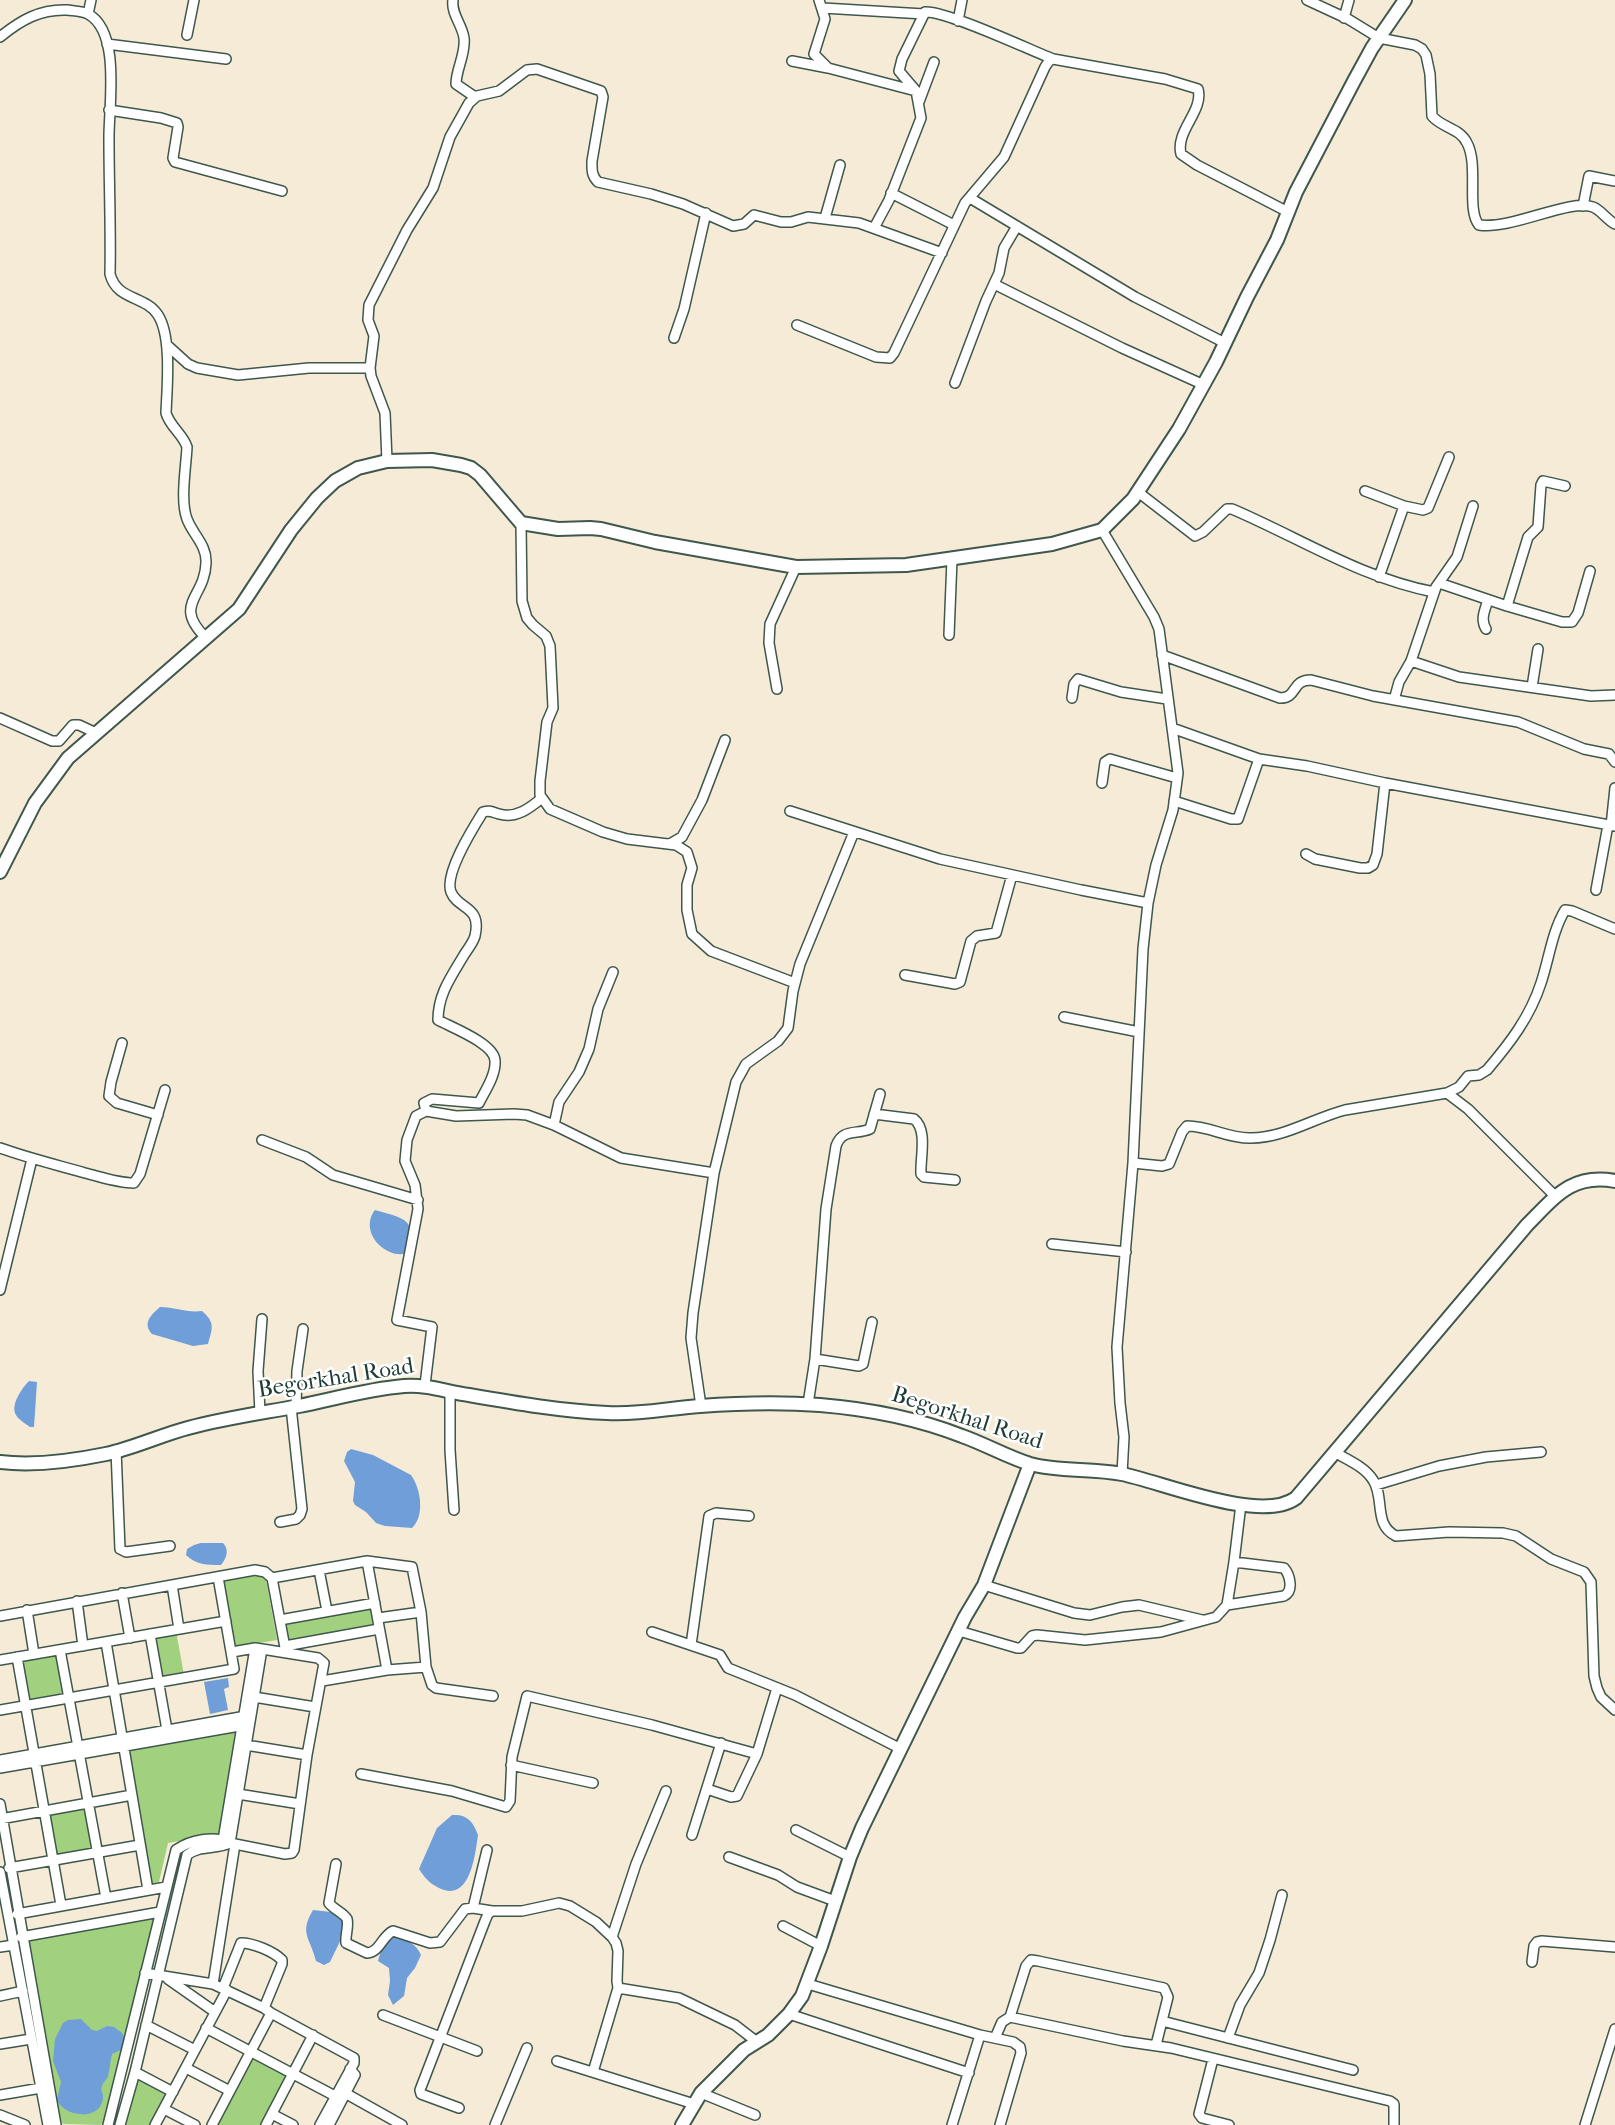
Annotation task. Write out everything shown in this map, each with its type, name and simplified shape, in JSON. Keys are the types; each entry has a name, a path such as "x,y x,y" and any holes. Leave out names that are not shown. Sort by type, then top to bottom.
{"street":[{"path":"88,14 91,0"},
{"path":"187,36 194,0"},
{"path":"453,0 453,14 459,21 464,38 456,84 475,97"},
{"path":"958,21 962,0"},
{"path":"1307,0 1379,38 1415,44 1422,49 1430,74 1432,116 1463,135 1471,150 1474,216 1479,225 1492,226 1514,222 1583,206 1596,209 1615,224"},
{"path":"1344,18 1349,0"},
{"path":"0,872 35,803 68,758 239,609 291,530 317,498 335,481 358,468 387,461 432,460 471,468 521,523 558,529 601,529 679,547 796,567 906,565 1052,544 1102,530 1138,492 1166,450 1203,385 1277,240 1308,168 1379,38 1405,0"},
{"path":"828,68 814,54 825,19 821,4 924,14"},
{"path":"0,37 14,25 39,12 59,10 88,14 103,30 111,71 110,274 118,290 152,308 160,317 167,345 166,413 187,447 184,508 186,518 205,552 206,566 190,613 194,626 206,638"},
{"path":"874,228 920,124 921,112 916,91 899,71 924,14 933,12 1053,60"},
{"path":"107,44 226,59"},
{"path":"797,325 876,357 890,358 901,341 954,225 970,198 1004,157 1045,67 1053,60 1061,59 1165,79 1198,89 1199,97 1181,140 1181,154 1196,165 1288,212"},
{"path":"792,61 916,91"},
{"path":"919,102 934,62"},
{"path":"387,461 385,413 370,369 374,336 368,320 369,305 407,230 433,188 450,137 469,103 475,97 499,91 527,70 532,69 601,90 603,97 592,161 594,178 603,184 651,194 737,226 744,224 754,215 786,222 800,218 825,218 859,223 942,253"},
{"path":"109,110 177,123 173,158 175,162 282,191"},
{"path":"825,218 840,165"},
{"path":"1583,206 1589,176 1615,181"},
{"path":"891,193 954,225"},
{"path":"970,198 1135,297 1225,343"},
{"path":"674,338 684,309 706,213"},
{"path":"955,383 1001,267 1004,248 1017,226"},
{"path":"994,284 1203,385"},
{"path":"167,345 188,364 197,368 238,374 309,368 370,369"},
{"path":"1365,491 1404,506 1423,510 1427,508 1449,457"},
{"path":"1507,606 1528,537 1538,527 1541,485 1547,480 1565,486"},
{"path":"1138,492 1191,534 1199,535 1224,512 1232,509 1347,565 1412,588 1434,592"},
{"path":"1379,577 1404,506"},
{"path":"1394,699 1399,682 1411,661 1434,592 1457,557 1473,506"},
{"path":"521,523 521,594 524,610 533,625 549,640 550,653 553,708 547,722 540,795 550,809 603,832 627,839 676,845 687,852 692,868 687,885 687,910 692,934 711,951 795,983"},
{"path":"1102,530 1154,617 1161,638 1177,778 1174,802 1148,903 1143,949 1133,1163 1117,1347 1124,1437 1122,1474"},
{"path":"949,635 952,559"},
{"path":"777,689 769,643 771,624 796,567"},
{"path":"1439,583 1507,606 1562,622 1572,622 1578,613 1590,572"},
{"path":"1486,629 1483,616 1488,600"},
{"path":"1532,687 1538,649"},
{"path":"1162,656 1280,698 1291,695 1302,680 1311,680 1394,699 1518,722 1584,749 1609,754 1615,762"},
{"path":"1411,661 1459,677 1591,696 1615,695"},
{"path":"1072,698 1074,684 1078,679 1121,692 1167,699"},
{"path":"0,718 52,741 59,741 73,725 96,733"},
{"path":"1172,728 1259,759 1611,826"},
{"path":"669,845 682,837 702,800 725,740"},
{"path":"1102,783 1105,762 1110,759 1177,778"},
{"path":"1174,802 1238,819 1259,759"},
{"path":"1307,854 1314,859 1360,868 1373,865 1377,853 1385,783"},
{"path":"1596,890 1611,826 1615,788"},
{"path":"426,1111 424,1103 432,1099 479,1103 496,1063 494,1053 481,1042 438,1020 441,994 474,938 473,915 470,909 453,896 450,890 451,877 466,840 482,812 489,810 503,816 521,813 542,798"},
{"path":"790,811 930,856 1148,903"},
{"path":"701,1406 691,1338 693,1313 714,1173 736,1082 746,1064 785,1034 788,1028 800,964 854,832"},
{"path":"905,975 955,984 960,982 971,941 977,936 996,933 1012,875"},
{"path":"1133,1163 1162,1166 1169,1164 1187,1126 1254,1139 1291,1130 1345,1110 1447,1093 1459,1087 1468,1076 1483,1074 1523,1024 1541,984 1548,955 1565,910 1615,929"},
{"path":"554,1125 559,1102 579,1072 589,1049 601,1001 613,972"},
{"path":"1064,1017 1139,1032"},
{"path":"122,1042 109,1096 117,1102 158,1115"},
{"path":"0,1148 116,1181 134,1183 140,1174 165,1090"},
{"path":"1447,1093 1468,1109 1556,1197"},
{"path":"808,1404 815,1359 826,1209 836,1146 845,1134 870,1129 880,1094"},
{"path":"425,1385 432,1327 397,1320 418,1200 405,1161 405,1152 416,1116 426,1111 456,1116 527,1115 554,1125 621,1158 714,1173"},
{"path":"874,1114 914,1119 919,1123 922,1132 921,1174 924,1177 956,1180"},
{"path":"262,1140 306,1157 333,1175 418,1200"},
{"path":"0,1290 32,1159"},
{"name":"Begorkhal Road","path":"0,1462 54,1462 116,1450 190,1427 375,1390 425,1385 510,1402 615,1414 701,1406 808,1404 857,1408 905,1418 958,1434 1030,1464 1122,1474 1188,1493 1241,1504 1279,1506 1289,1504 1296,1498 1336,1453 1527,1225 1556,1197 1575,1184 1598,1178 1615,1181"},
{"path":"1052,1244 1126,1252"},
{"path":"260,1413 258,1371 262,1319"},
{"path":"815,1359 859,1366 863,1364 872,1322"},
{"path":"280,1522 300,1516 302,1509 294,1407 303,1329"},
{"path":"450,1392 454,1510"},
{"path":"116,1450 120,1549 126,1552 170,1546"},
{"path":"1376,1485 1439,1466 1541,1451"},
{"path":"1336,1453 1367,1473 1376,1485 1383,1523 1390,1533 1396,1536 1449,1532 1503,1533 1516,1536 1551,1559 1584,1572 1591,1582 1594,1676 1601,1697 1615,1710"},
{"path":"682,2125 701,2093 744,2050 768,2035 789,2014 808,1984 850,1857 876,1798 984,1585 1030,1464"},
{"path":"959,1631 1021,1648 1032,1636 1037,1635 1085,1640 1161,1632 1216,1617 1227,1605 1241,1504"},
{"path":"691,1645 709,1516 716,1513 748,1516"},
{"path":"367,1561 387,1670"},
{"path":"272,1578 367,1561 412,1567 421,1612 426,1667 432,1685 436,1688 493,1696"},
{"path":"1227,1605 1284,1597 1291,1589 1284,1567 1234,1562"},
{"path":"0,1616 255,1570 265,1572 272,1578 285,1650"},
{"path":"319,1570 327,1611"},
{"path":"0,1710 234,1669 218,1577"},
{"path":"172,1585 179,1629"},
{"path":"984,1585 1074,1613 1090,1615 1122,1606 1139,1605 1203,1620"},
{"path":"122,1593 130,1638"},
{"path":"77,1601 83,1646"},
{"path":"280,1620 375,1603"},
{"path":"27,1610 34,1654"},
{"path":"378,1618 421,1612"},
{"path":"0,1660 226,1621"},
{"path":"285,1650 380,1629"},
{"path":"652,1632 720,1656 727,1668 776,1688 901,1749"},
{"path":"150,1634 167,1730"},
{"path":"106,1642 148,1890"},
{"path":"120,2125 146,2025 162,1976 187,1855 194,1849 221,1848 229,1842 246,1745 247,1720 254,1697 258,1649"},
{"path":"213,1983 229,1842 258,1649"},
{"path":"60,1650 106,1898"},
{"path":"108,2125 176,1850 188,1842 229,1842 285,1854 292,1853 315,1707 322,1681 322,1660 285,1650 232,1652"},
{"path":"17,1657 61,1905"},
{"path":"322,1681 387,1670 426,1667"},
{"path":"707,1789 730,1797 737,1796 757,1754 776,1688"},
{"path":"361,1774 453,1791 506,1807 510,1801 511,1765 527,1696 652,1725 757,1754"},
{"path":"254,1697 315,1707"},
{"path":"123,1742 167,1730 247,1720"},
{"path":"0,1768 35,1758 247,1720"},
{"path":"692,1835 721,1743"},
{"path":"246,1745 307,1755"},
{"path":"0,1759 35,1758"},
{"path":"511,1765 593,1783"},
{"path":"612,1937 636,1864 666,1791"},
{"path":"238,1794 300,1804"},
{"path":"1,1819 132,1796"},
{"path":"0,1804 56,2125"},
{"path":"796,1829 850,1857"},
{"path":"48,2125 1,1889 0,1871 140,1845"},
{"path":"473,1908 487,1850"},
{"path":"729,1857 778,1875 797,1887 835,1901"},
{"path":"336,1864 329,1903 348,1922 346,1943 367,1953 376,1950 388,1933 393,1931 430,1943 440,1942 465,1909 522,1911 564,1904 596,1922 612,1937 618,1951 618,1988 593,2071"},
{"path":"8,1916 166,1887"},
{"path":"1228,2038 1240,2005 1259,1973 1282,1895"},
{"path":"459,2108 421,2094 422,2081 488,1914 492,1911"},
{"path":"0,1947 23,1936 160,1912"},
{"path":"783,1926 821,1946"},
{"path":"1532,1962 1534,1946 1542,1941 1615,1947"},
{"path":"155,2125 215,2012 241,1943 247,1942 278,1955 282,1964 251,2052 212,2125"},
{"path":"995,2038 1002,2022 1010,2017 1026,1966 1031,1960 1164,1988 1168,1997 1156,2045"},
{"path":"145,1973 213,1983 352,2056 354,2060 329,2125"},
{"path":"162,1976 215,2012"},
{"path":"808,1984 979,2035 1013,2042 1020,2047 1021,2053 1000,2125"},
{"path":"618,1988 679,1998 696,2004 735,2025 757,2042"},
{"path":"0,1996 23,1991"},
{"path":"789,2014 969,2073"},
{"path":"383,2015 477,2051"},
{"path":"1010,2017 1123,2041 1156,2045 1390,2101 1396,2110 1394,2125"},
{"path":"1163,2021 1353,2070"},
{"path":"146,2025 195,2050"},
{"path":"206,2028 293,2074 340,2094 381,2120 401,2125"},
{"path":"1585,2125 1615,2029"},
{"path":"266,2125 313,2035"},
{"path":"952,2125 979,2035"},
{"path":"0,2044 31,2039"},
{"path":"495,2125 527,2048"},
{"path":"1213,2059 1199,2115 1229,2125"},
{"path":"557,2061 694,2104"},
{"path":"186,2068 230,2091"},
{"path":"135,2072 173,2092"},
{"path":"0,2095 41,2088"},
{"path":"701,2093 755,2115"},
{"path":"320,2125 340,2094"},
{"path":"164,2109 195,2125"},
{"path":"272,2114 293,2125"},
{"path":"0,2115 19,2124"}],"green space":[{"path":"265,1574 277,1640 235,1647 223,1581"},
{"path":"373,1605 377,1627 286,1643 282,1621"},
{"path":"176,1631 184,1675 160,1680 152,1636"},
{"path":"59,1652 67,1696 26,1703 18,1659"},
{"path":"238,1729 219,1834 168,1843 159,1882 152,1883 128,1749"},
{"path":"87,1806 95,1850 55,1857 47,1813"},
{"path":"156,1917 106,2117 101,2125 63,2124 59,2118 28,1940"},
{"path":"251,2054 290,2075 264,2125 214,2125"},
{"path":"136,2076 170,2094 153,2125 124,2125"}],"water":[{"path":"375,1210 401,1218 410,1227 407,1254 392,1253 375,1240 370,1222"},
{"path":"160,1307 202,1311 211,1323 208,1344 193,1346 152,1334 148,1323"},
{"path":"29,1381 37,1382 34,1427 20,1420 15,1411 18,1397"},
{"path":"351,1449 373,1455 411,1475 420,1502 419,1517 412,1528 376,1523 355,1505 355,1482 344,1461"},
{"path":"201,1543 223,1543 226,1554 221,1565 198,1563 186,1555 187,1549"},
{"path":"228,1678 229,1687 224,1689 228,1710 210,1714 204,1682"},
{"path":"452,1815 469,1819 478,1835 469,1875 458,1889 449,1891 432,1884 419,1869 437,1828"},
{"path":"313,1910 331,1912 343,1919 344,1933 330,1962 324,1965 316,1961 307,1936 307,1925"},
{"path":"396,1936 414,1945 421,1955 407,1978 404,1996 393,2005 388,1995 389,1968 378,1961 384,1946"},
{"path":"81,2019 92,2030 114,2027 124,2037 121,2050 112,2054 108,2076 101,2088 101,2105 92,2113 84,2114 66,2110 57,2100 61,2082 53,2061 55,2039 63,2023"}]}
